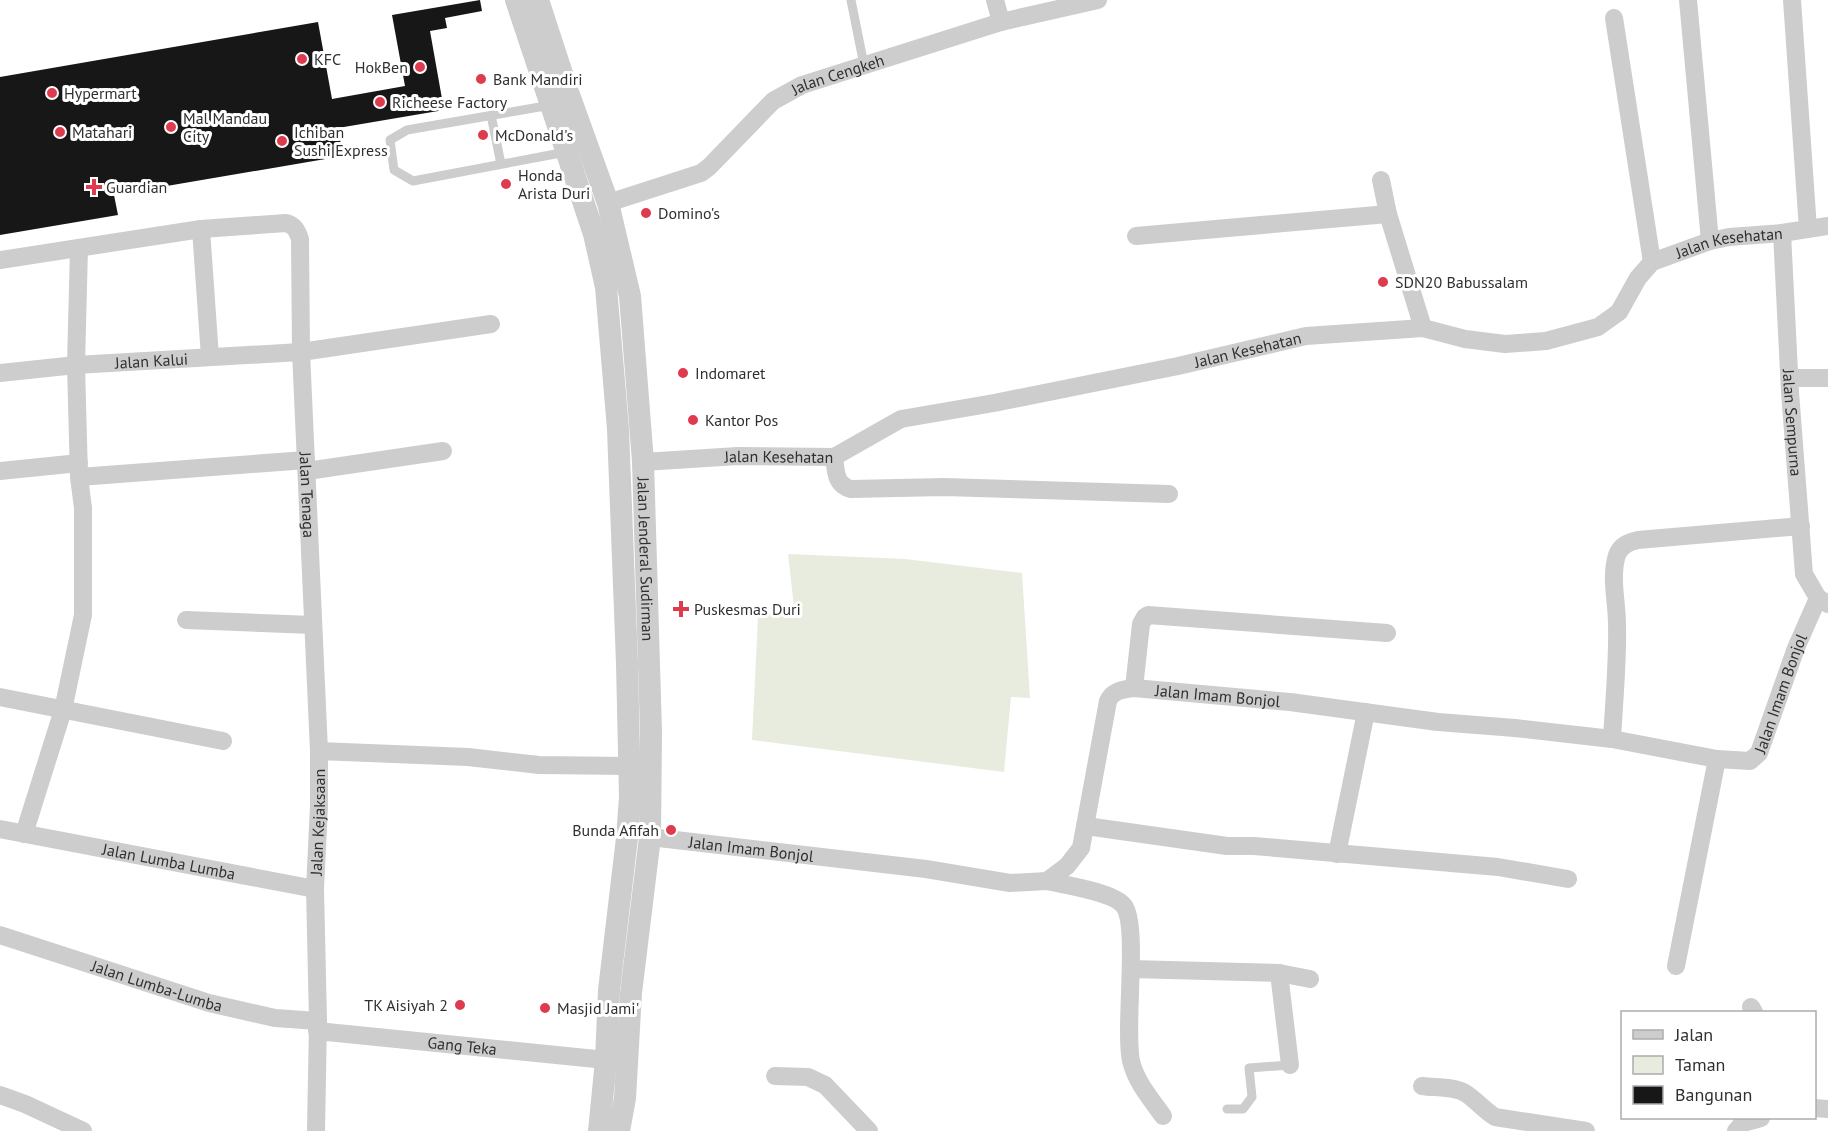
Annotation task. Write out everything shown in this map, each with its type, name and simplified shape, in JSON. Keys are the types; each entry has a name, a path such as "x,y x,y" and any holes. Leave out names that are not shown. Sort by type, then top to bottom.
{"street":[{"name":"Jalan Jenderal Sudirman","path":"516,0 594,234 643,462 651,732 650,837 606,1060 599,1131"},
{"name":"Jalan Jenderal Sudirman","path":"538,0 608,203 630,296 618,429 630,797 620,992 625,1098 619,1131"},
{"path":"995,0 1001,22"},
{"name":"Jalan Cengkeh","path":"608,203 701,173 710,167 773,101 802,85 1001,22 1098,0"},
{"path":"1688,0 1710,241"},
{"path":"1792,0 1808,229"},
{"path":"1614,18 1652,262"},
{"path":"1381,180 1388,214 1423,328"},
{"path":"1136,236 1388,214"},
{"name":"Jalan Tenaga","path":"201,229 286,223 294,227 300,239 302,352 319,751"},
{"name":"Jalan Kesehatan","path":"643,462 738,456 834,456 902,419 1178,366 1306,336 1423,328 1466,339 1504,344 1546,341 1598,327 1619,312 1638,278 1652,262 1710,241 1729,237 1782,233 1828,226"},
{"path":"0,260 201,229 210,357"},
{"name":"Jalan Sempurna","path":"1782,233 1804,574 1823,601"},
{"path":"24,834 63,710 83,615 83,508 79,470 76,365 79,248"},
{"name":"Jalan Kalui","path":"0,374 76,365 302,352 491,324"},
{"path":"1790,378 1828,378"},
{"path":"0,471 307,466 443,452"},
{"path":"834,456 838,481 844,487 851,489 967,487 1169,494"},
{"path":"1612,739 1617,624 1614,576 1618,553 1623,546 1628,542 1638,540 1802,526"},
{"name":"Jalan Imam Bonjol","path":"650,837 926,869 1010,883 1047,881 1067,866 1081,848 1110,696 1116,691 1134,688 1290,702 1438,722 1612,739 1717,759 1750,761 1759,753 1796,648 1823,601"},
{"path":"1134,688 1141,624 1148,615 1387,633"},
{"path":"186,620 314,625"},
{"path":"0,697 223,741"},
{"path":"1337,854 1366,712"},
{"name":"Jalan Kejaksaan","path":"316,1131 315,889 320,806 319,751 468,757 539,765 629,766"},
{"path":"1676,966 1717,759"},
{"path":"1086,826 1227,846 1254,846 1498,867 1568,879"},
{"name":"Jalan Lumba Lumba","path":"0,829 315,889"},
{"path":"1047,881 1086,889 1114,898 1124,905 1130,916 1131,969 1128,1009 1131,1059 1136,1077 1163,1116"},
{"name":"Jalan Lumba-Lumba","path":"0,935 209,1003 317,1025"},
{"path":"1131,969 1279,973 1310,979"},
{"path":"1279,973 1290,1065"},
{"name":"Gang Teka","path":"317,1025 606,1060"},
{"path":"775,1076 808,1077 825,1085 869,1131"},
{"path":"1422,1086 1467,1094 1495,1117 1586,1131"},
{"path":"0,1095 83,1131"},
{"path":"1736,1131 1743,1123 1757,1119"}],"lane":[{"path":"851,0 864,64"},
{"path":"551,105 407,130 390,140 394,170 413,181 566,152"},
{"path":"491,115 501,164"},
{"path":"1227,1109 1243,1109 1252,1097 1249,1068 1290,1065"}],"green space":[{"path":"788,554 905,559 1022,573 1030,698 1011,697 1004,772 752,740 758,617 794,607"}],"building":[{"name":"Mal Mandau City","path":"480,0 482,11 445,18 447,28 430,31 444,110 338,128 343,156 114,195 118,215 0,235 0,77 318,22 332,99 405,86 392,15"}],"place":[{"name":"KFC","path":"302,59"},
{"name":"HokBen","path":"420,67"},
{"name":"Bank Mandiri","path":"481,79"},
{"name":"Hypermart","path":"52,93"},
{"name":"Richeese Factory","path":"380,102"},
{"name":"Mal Mandau City","path":"171,127"},
{"name":"Matahari","path":"60,132"},
{"name":"McDonald's","path":"483,135"},
{"name":"Ichiban Sushi Express","path":"282,141"},
{"name":"Honda Arista Duri","path":"506,184"},
{"name":"Guardian","path":"94,187"},
{"name":"Domino's","path":"646,213"},
{"name":"SDN20 Babussalam","path":"1383,282"},
{"name":"Indomaret","path":"683,373"},
{"name":"Kantor Pos","path":"693,420"},
{"name":"Puskesmas Duri","path":"681,609"},
{"name":"Bunda Afifah","path":"671,830"},
{"name":"TK Aisiyah 2","path":"460,1005"},
{"name":"Masjid Jami'","path":"545,1008"}]}
